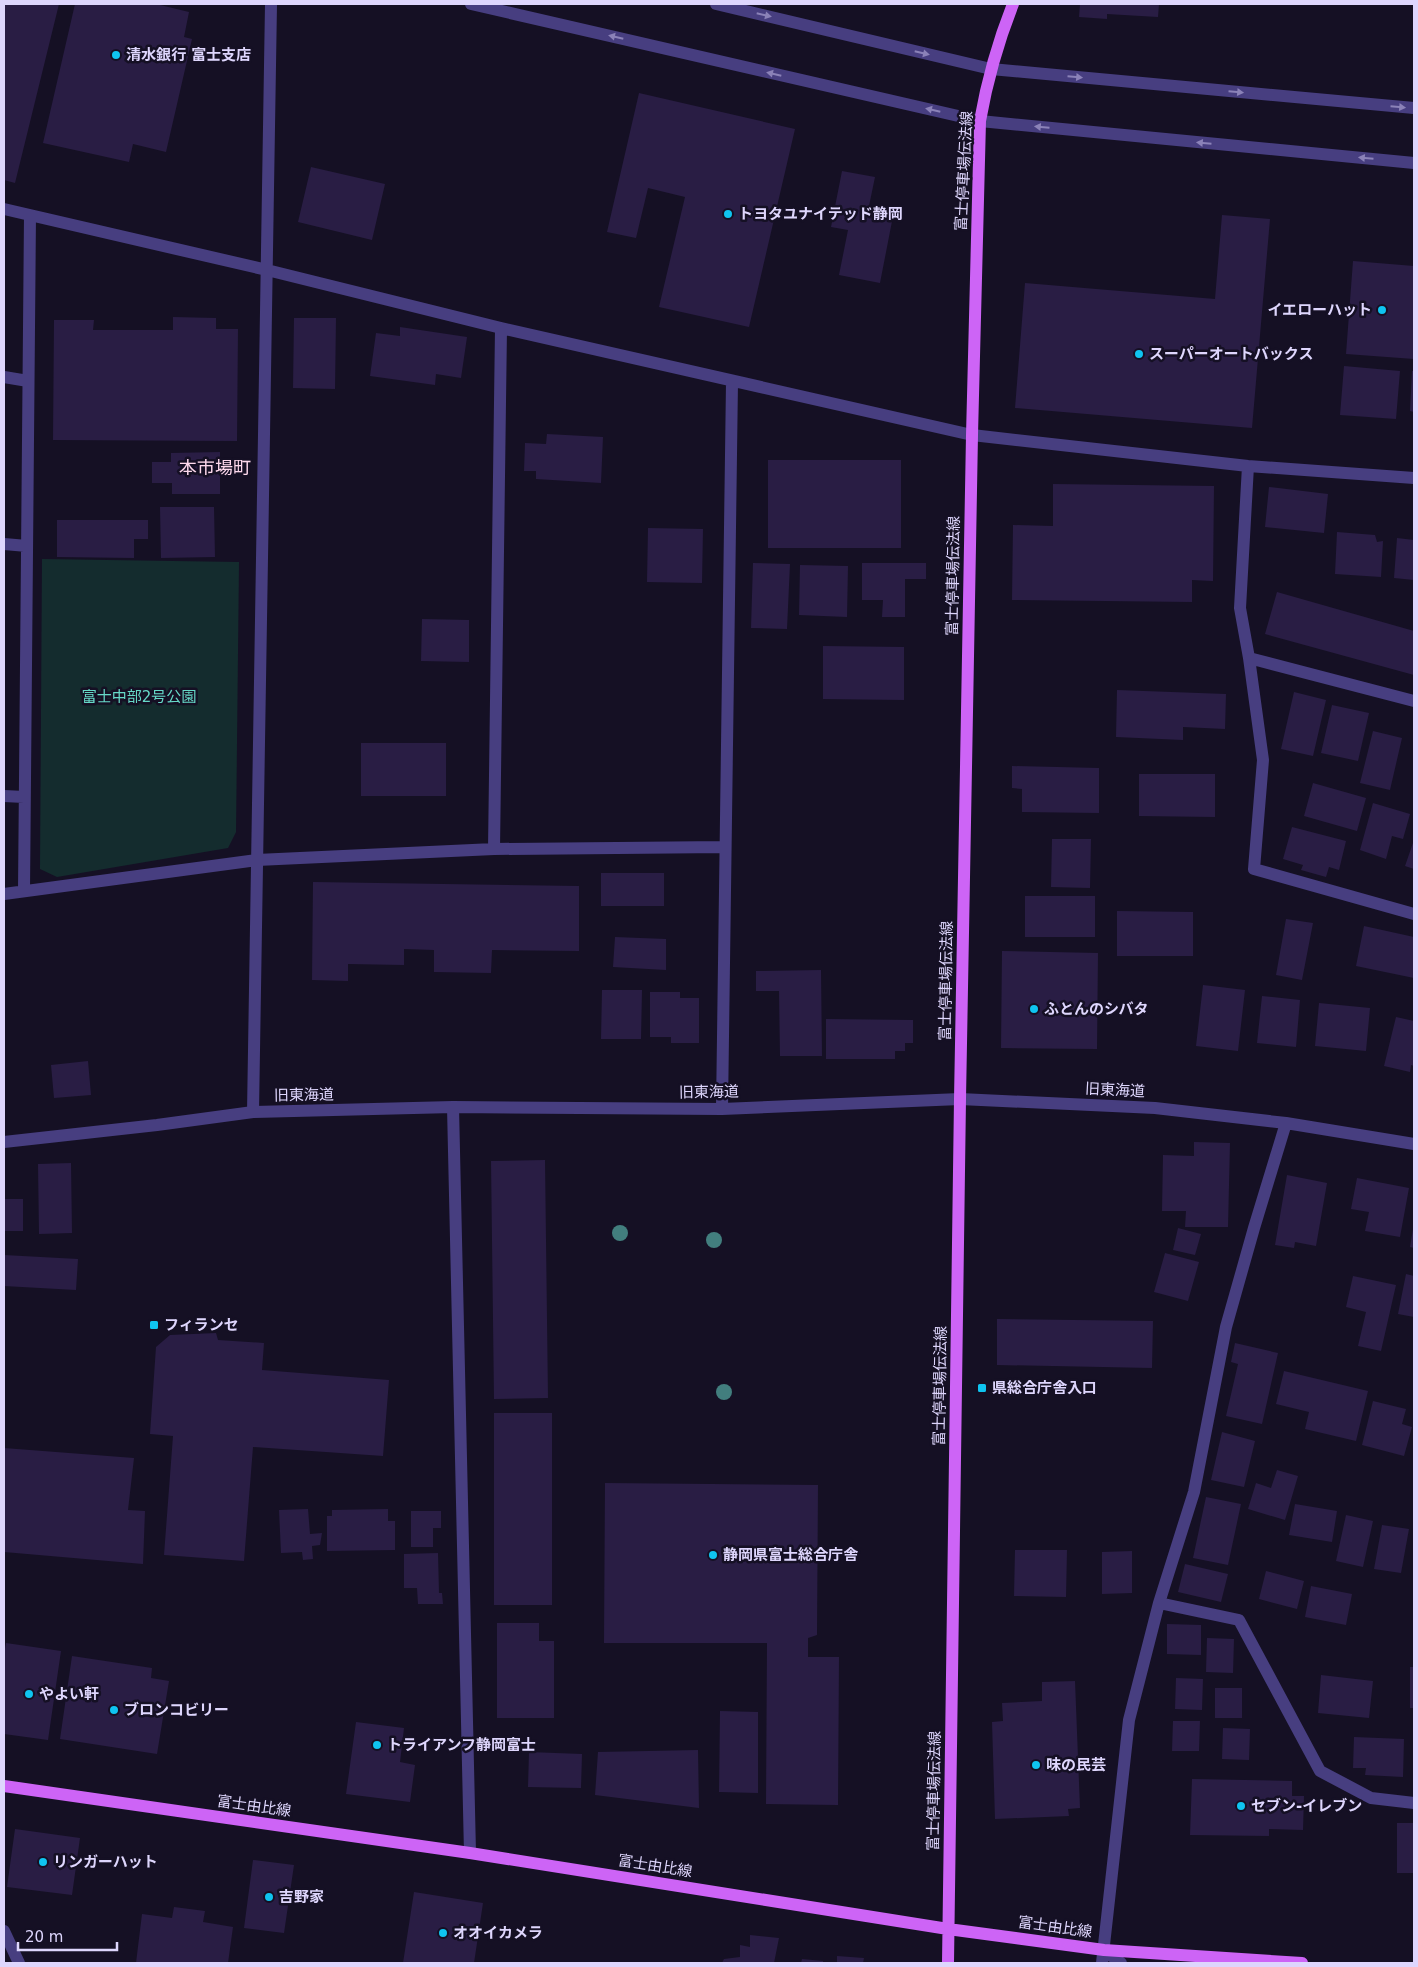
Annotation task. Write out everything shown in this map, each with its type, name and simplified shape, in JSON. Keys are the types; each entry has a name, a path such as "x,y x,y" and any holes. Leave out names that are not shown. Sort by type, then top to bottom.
{"main road":[{"name":"富士停車場伝法線","path":"948,1963 960,1099 972,435 980,121 991,69 1013,4"},
{"name":"富士由比線","path":"4,1786 470,1853 948,1929 1104,1950 1302,1963"}],"street":[{"path":"253,1112 271,4"},
{"path":"471,4 980,121 1414,163"},
{"path":"716,4 991,69 1414,108"},
{"path":"4,209 732,382 972,435 1248,466 1414,478"},
{"path":"24,890 30,215"},
{"path":"494,849 501,328"},
{"path":"4,377 28,381"},
{"path":"722,1109 732,382"},
{"path":"1248,466 1240,608 1250,658 1263,760 1254,868 1414,914"},
{"path":"4,544 27,546"},
{"path":"1250,658 1414,701"},
{"path":"4,796 24,797"},
{"path":"4,894 257,860 494,849 725,847"},
{"name":"旧東海道","path":"4,1142 158,1126 253,1112 453,1107 722,1109 960,1099 1155,1108 1286,1123 1414,1144"},
{"path":"453,1107 470,1853"},
{"path":"1102,1963 1129,1720 1159,1603 1194,1492 1226,1327 1286,1123"},
{"path":"1159,1603 1239,1620 1320,1771 1371,1798 1414,1803"},
{"path":"4,1931 19,1963"},
{"path":"1104,1950 1121,1963"}],"green space":[{"name":"富士中部2号公園","path":"42,559 239,562 236,832 228,848 57,877 40,869"}],"building":[{"path":"4,4 59,4 15,183 4,180"},
{"path":"75,4 156,4 189,12 184,37 192,39 166,152 133,144 129,162 43,143"},
{"path":"1080,4 1159,4 1158,17 1107,14 1107,19 1079,17"},
{"name":"トヨタユナイテッド静岡","path":"639,93 795,129 749,327 659,307 685,197 648,188 636,238 607,232"},
{"path":"311,167 385,184 372,240 298,222"},
{"path":"842,171 875,177 869,206 894,211 880,283 839,275 848,230 831,227"},
{"name":"スーパーオートバックス","path":"1222,215 1270,219 1252,428 1015,408 1025,283 1215,299"},
{"name":"イエローハット","path":"1353,261 1414,266 1414,359 1346,354"},
{"path":"173,317 216,318 216,329 238,329 237,441 53,440 54,320 94,320 93,330 173,330"},
{"path":"294,318 336,318 335,389 293,388"},
{"path":"400,327 467,337 461,378 436,374 435,385 370,376 376,333 400,336"},
{"path":"1344,366 1400,371 1396,419 1340,415"},
{"path":"1412,371 1414,371 1414,412 1410,411"},
{"path":"547,434 603,437 601,483 536,479 536,471 524,471 525,443 546,444"},
{"path":"220,452 220,494 172,494 172,483 152,483 152,462 171,462 171,453"},
{"path":"768,460 901,460 901,548 768,548"},
{"path":"1053,484 1214,486 1213,581 1192,580 1192,602 1012,600 1013,525 1053,526"},
{"path":"1269,487 1328,494 1324,533 1265,527"},
{"path":"160,507 214,507 215,557 161,558"},
{"path":"57,520 148,520 148,539 134,539 134,558 57,557"},
{"path":"648,528 703,529 702,583 647,582"},
{"path":"1337,532 1375,535 1377,542 1383,541 1381,577 1335,574"},
{"path":"1397,538 1414,540 1414,580 1394,578"},
{"path":"753,563 790,564 787,629 751,628"},
{"path":"862,563 926,563 926,579 905,579 905,617 882,617 883,600 862,600"},
{"path":"800,565 848,566 847,617 799,615"},
{"path":"1277,592 1414,631 1414,675 1265,634"},
{"path":"422,619 469,620 469,662 421,661"},
{"path":"823,646 904,647 904,700 823,699"},
{"path":"1117,690 1226,694 1225,729 1183,727 1183,740 1116,737"},
{"path":"1294,692 1326,700 1313,756 1281,749"},
{"path":"1332,705 1369,713 1358,761 1321,753"},
{"path":"1373,731 1402,738 1390,790 1360,783"},
{"path":"361,743 446,743 446,796 361,796"},
{"path":"1012,766 1099,768 1099,813 1022,812 1022,789 1012,788"},
{"path":"1139,774 1215,774 1215,817 1139,816"},
{"path":"1313,783 1366,798 1357,831 1304,816"},
{"path":"1373,803 1410,814 1403,839 1392,836 1386,859 1360,850"},
{"path":"1292,827 1346,841 1339,870 1329,867 1326,877 1301,870 1303,865 1283,859"},
{"path":"1052,839 1091,839 1090,888 1051,887"},
{"path":"1414,840 1414,869 1405,866"},
{"path":"601,873 664,873 664,906 601,906"},
{"path":"313,882 579,886 579,951 492,950 491,973 434,972 434,950 404,949 404,965 348,964 348,981 312,980"},
{"path":"1025,896 1095,896 1095,937 1025,937"},
{"path":"1117,911 1193,912 1193,956 1117,956"},
{"path":"1286,919 1313,923 1302,980 1276,975"},
{"path":"1364,926 1414,937 1414,978 1356,966"},
{"path":"615,937 666,939 666,970 613,967"},
{"path":"1002,951 1098,953 1097,1049 1001,1048"},
{"path":"821,970 822,1056 780,1056 779,991 756,991 756,971"},
{"path":"1203,985 1245,990 1238,1051 1196,1046"},
{"path":"602,990 642,990 641,1039 601,1039"},
{"path":"650,992 680,992 680,998 699,998 699,1043 671,1043 671,1037 650,1037"},
{"path":"1262,996 1300,1000 1296,1047 1257,1043"},
{"path":"1319,1003 1370,1008 1366,1051 1315,1046"},
{"path":"1396,1017 1414,1021 1414,1066 1411,1065 1410,1072 1384,1066"},
{"path":"826,1019 913,1020 913,1043 905,1043 905,1051 895,1051 895,1059 826,1059"},
{"path":"88,1061 91,1095 54,1098 51,1065"},
{"path":"1194,1142 1230,1143 1228,1227 1185,1227 1186,1211 1162,1211 1163,1155 1194,1156"},
{"path":"545,1160 548,1398 494,1399 491,1161"},
{"path":"71,1163 72,1233 39,1234 38,1164"},
{"path":"1287,1175 1327,1183 1316,1246 1295,1242 1294,1248 1275,1245"},
{"path":"1357,1178 1409,1188 1400,1237 1365,1231 1369,1212 1351,1209"},
{"path":"4,1199 23,1199 23,1231 4,1231"},
{"path":"1178,1228 1201,1234 1195,1255 1173,1250"},
{"path":"1414,1229 1414,1248 1410,1247"},
{"path":"1165,1253 1199,1262 1188,1301 1154,1292"},
{"path":"4,1255 78,1259 76,1290 4,1286"},
{"path":"1406,1274 1414,1276 1414,1317 1398,1314"},
{"path":"1353,1276 1396,1285 1381,1351 1358,1346 1366,1312 1346,1307"},
{"path":"997,1319 1153,1321 1152,1368 997,1365"},
{"path":"216,1333 218,1340 264,1343 262,1370 389,1380 383,1456 253,1447 244,1561 164,1555 173,1436 150,1434 156,1347 170,1335"},
{"path":"1235,1343 1278,1353 1262,1424 1226,1416 1238,1364 1231,1362"},
{"path":"1284,1371 1368,1391 1356,1441 1305,1429 1309,1412 1276,1404"},
{"path":"1373,1401 1406,1409 1402,1424 1412,1427 1404,1456 1362,1445"},
{"path":"494,1413 552,1413 552,1605 494,1605"},
{"path":"1222,1432 1255,1441 1244,1487 1211,1480"},
{"path":"4,1448 134,1458 128,1510 145,1511 143,1564 4,1552"},
{"path":"1277,1470 1298,1476 1285,1520 1248,1509 1256,1483 1271,1488"},
{"path":"605,1483 818,1485 817,1635 808,1638 808,1657 839,1657 838,1805 766,1804 767,1643 604,1643"},
{"path":"1206,1497 1241,1504 1228,1565 1193,1558"},
{"path":"1295,1504 1337,1511 1332,1542 1289,1535"},
{"path":"308,1509 310,1534 322,1533 320,1545 312,1546 313,1559 303,1560 302,1552 281,1553 279,1510"},
{"path":"388,1509 388,1521 395,1521 395,1550 327,1551 327,1516 332,1516 332,1510"},
{"path":"411,1511 441,1511 441,1528 433,1528 433,1547 411,1547"},
{"path":"1346,1515 1373,1521 1363,1567 1336,1561"},
{"path":"1382,1525 1409,1529 1401,1573 1374,1569"},
{"path":"1015,1550 1067,1550 1066,1597 1014,1596"},
{"path":"1132,1551 1132,1593 1102,1594 1102,1552"},
{"path":"438,1553 439,1593 442,1593 443,1604 418,1604 417,1588 404,1588 404,1554"},
{"path":"1185,1564 1228,1574 1221,1602 1178,1592"},
{"path":"1266,1571 1304,1581 1297,1609 1259,1599"},
{"path":"1311,1586 1352,1594 1346,1625 1305,1617"},
{"path":"497,1623 539,1623 539,1641 554,1641 554,1718 497,1718"},
{"path":"1167,1624 1201,1625 1201,1655 1167,1654"},
{"path":"1207,1638 1234,1639 1233,1673 1206,1672"},
{"name":"やよい軒","path":"6,1643 61,1651 48,1740 4,1734 4,1654"},
{"name":"ブロンコビリー","path":"72,1656 152,1668 151,1678 169,1681 157,1754 60,1739"},
{"path":"1410,1667 1414,1667 1414,1708 1410,1708"},
{"path":"1321,1675 1373,1681 1369,1718 1318,1713"},
{"path":"1176,1678 1203,1679 1202,1710 1175,1709"},
{"name":"味の民芸","path":"1075,1681 1080,1808 1068,1809 1069,1816 995,1819 992,1722 1003,1721 1002,1703 1042,1701 1042,1682"},
{"path":"1215,1688 1242,1688 1242,1718 1215,1718"},
{"path":"720,1711 758,1712 758,1793 719,1792"},
{"path":"1173,1721 1200,1721 1199,1751 1172,1751"},
{"name":"トライアンフ静岡富士","path":"356,1722 404,1728 400,1762 415,1765 410,1802 346,1794"},
{"path":"1223,1728 1250,1729 1249,1760 1222,1759"},
{"path":"1354,1737 1404,1739 1403,1777 1365,1775 1366,1768 1353,1768"},
{"path":"698,1750 699,1808 595,1795 598,1752"},
{"path":"529,1752 582,1754 581,1788 528,1787"},
{"path":"1192,1779 1292,1781 1292,1796 1304,1796 1303,1830 1269,1829 1269,1836 1190,1835"},
{"path":"1397,1823 1414,1823 1414,1873 1397,1873"},
{"name":"リンガーハット","path":"15,1829 80,1838 72,1895 7,1887"},
{"name":"吉野家","path":"253,1860 294,1865 284,1933 244,1928"},
{"name":"オオイカメラ","path":"414,1892 483,1903 474,1963 403,1963"},
{"path":"174,1907 205,1911 203,1922 233,1927 228,1963 136,1963 142,1914 172,1918"},
{"path":"750,1935 779,1938 774,1963 722,1963 724,1959 740,1957 740,1945 750,1947"},
{"path":"837,1956 864,1958 863,1963 837,1963"},
{"path":"802,1959 823,1961 823,1963 801,1963"}],"place":[{"name":"清水銀行 富士支店","path":"116,55"},
{"name":"トヨタユナイテッド静岡","path":"728,214"},
{"name":"イエローハット","path":"1382,310"},
{"name":"スーパーオートバックス","path":"1139,354"},
{"name":"ふとんのシバタ","path":"1034,1009"},
{"name":"フィランセ","path":"154,1325"},
{"name":"県総合庁舎入口","path":"982,1388"},
{"name":"静岡県富士総合庁舎","path":"713,1555"},
{"name":"やよい軒","path":"29,1694"},
{"name":"ブロンコビリー","path":"114,1710"},
{"name":"トライアンフ静岡富士","path":"377,1745"},
{"name":"味の民芸","path":"1036,1765"},
{"name":"セブン-イレブン","path":"1241,1806"},
{"name":"リンガーハット","path":"43,1862"},
{"name":"吉野家","path":"269,1897"},
{"name":"オオイカメラ","path":"443,1933"}],"district":[{"name":"本市場町","path":"215,468"}]}
